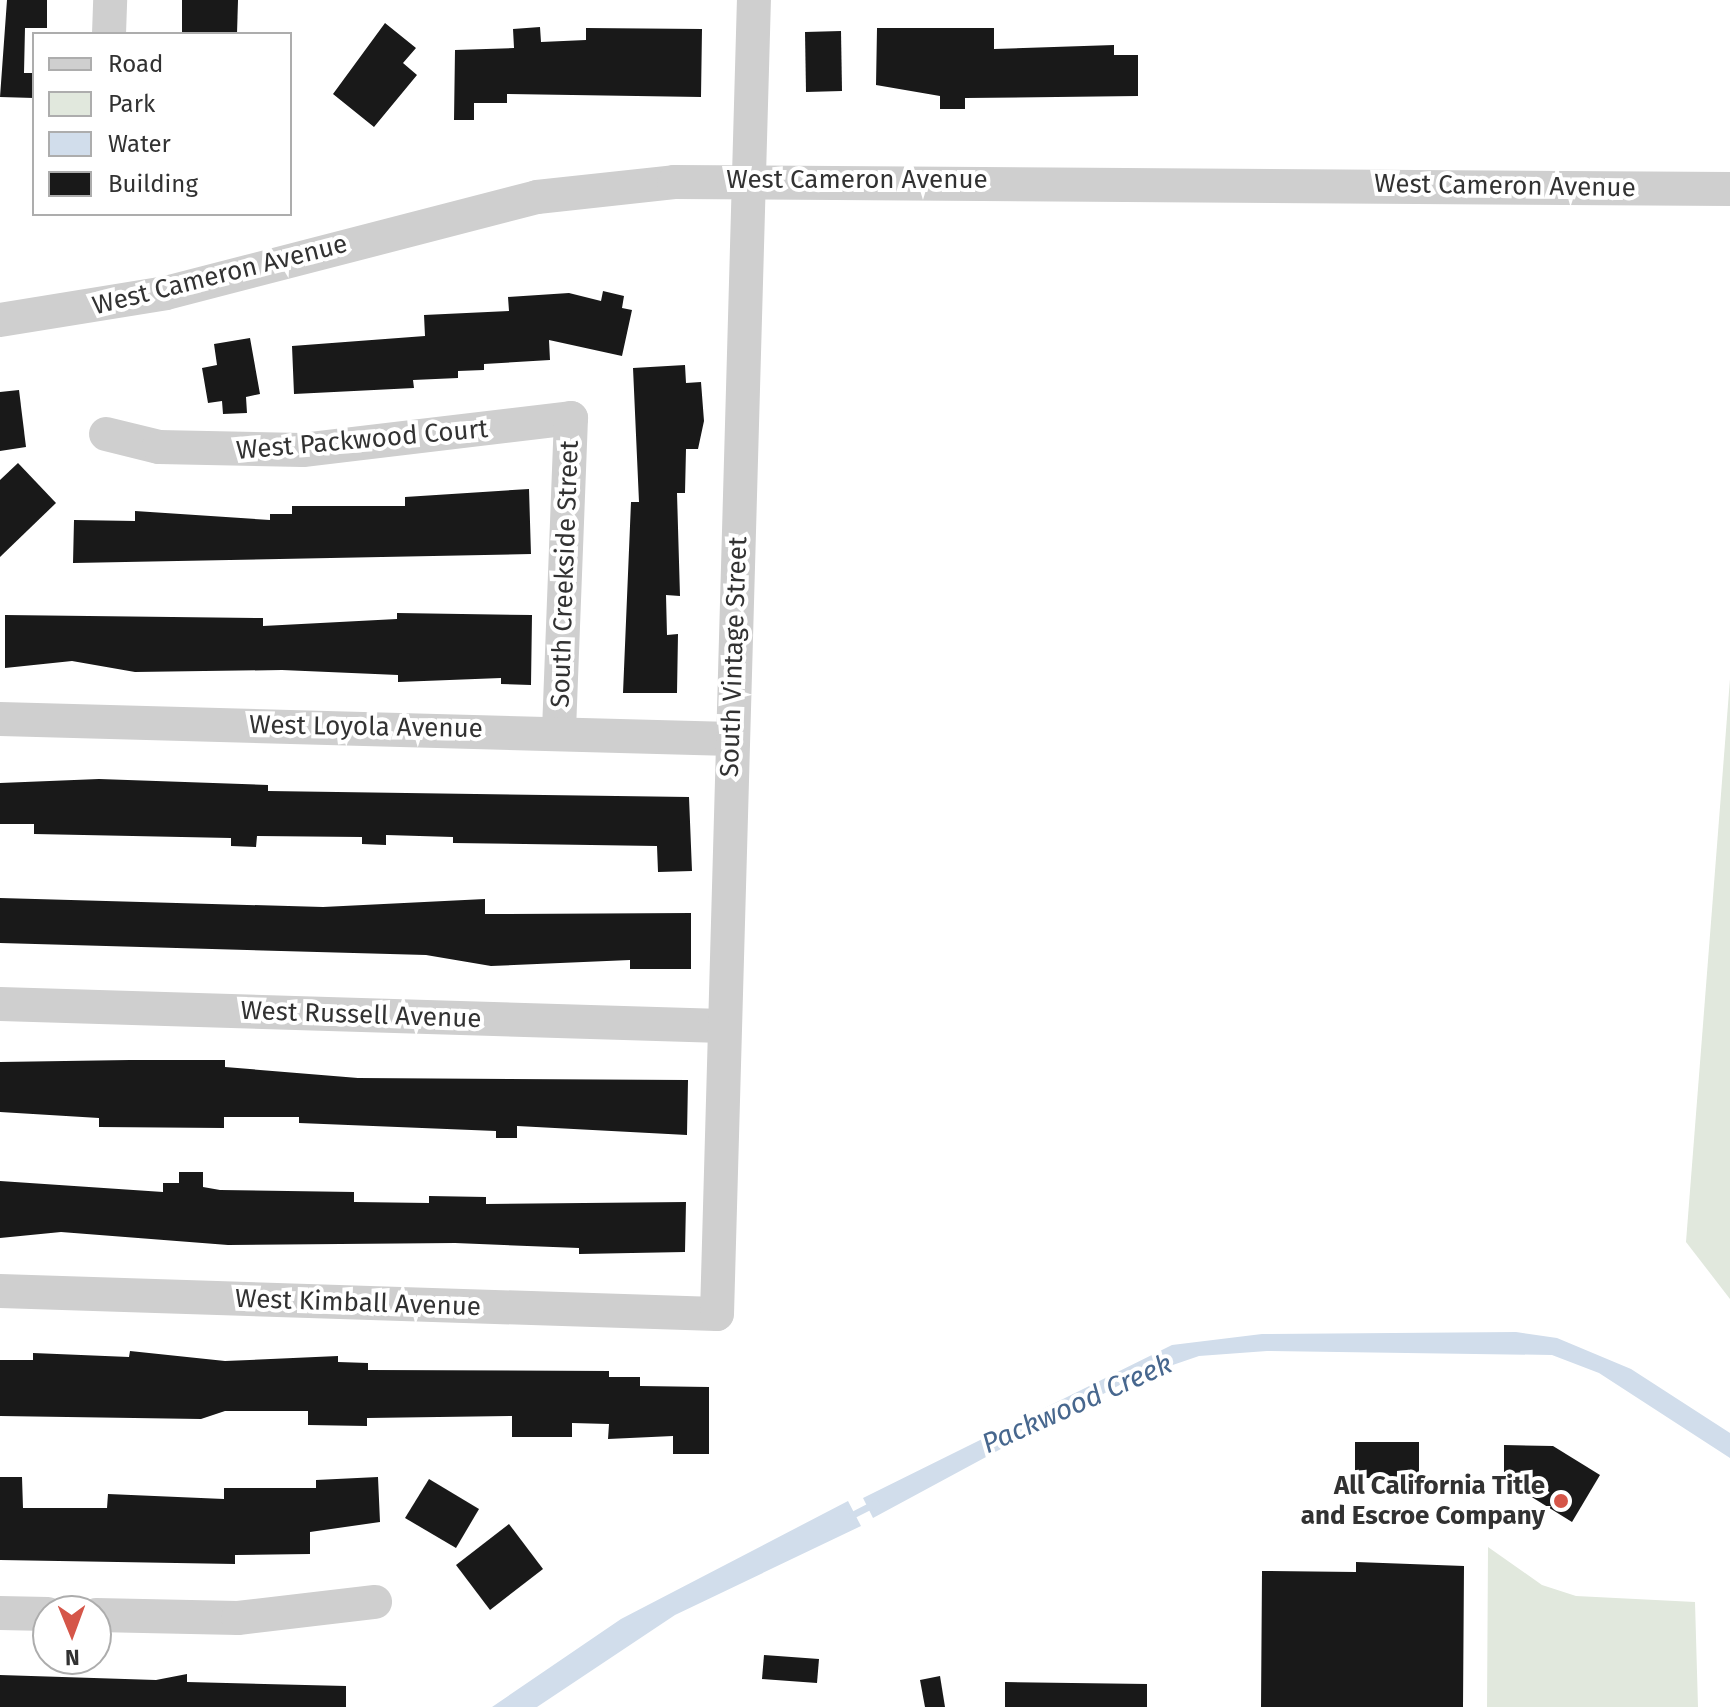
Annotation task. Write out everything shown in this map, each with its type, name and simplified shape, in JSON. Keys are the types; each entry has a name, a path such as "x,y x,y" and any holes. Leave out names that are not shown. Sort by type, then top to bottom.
{"street":[{"path":"109,32 110,0"},
{"name":"South Vintage Street","path":"717,1314 754,0"},
{"name":"West Cameron Avenue","path":"0,320 166,293 537,197 749,180 1730,189"},
{"name":"West Packwood Court","path":"106,434 159,447 303,450 571,418"},
{"name":"South Creekside Street","path":"559,731 571,418"},
{"name":"West Loyola Avenue","path":"0,719 559,731 732,739"},
{"name":"West Russell Avenue","path":"0,1004 723,1026"},
{"name":"West Kimball Avenue","path":"0,1291 717,1314"},
{"path":"112,1615 238,1618 375,1602"},
{"path":"0,1613 32,1614"}],"green space":[{"path":"1730,679 1730,1299 1686,1242"},
{"path":"1488,1547 1542,1585 1576,1596 1695,1602 1698,1707 1487,1707"}],"water":[{"name":"Packwood Creek","path":"1516,1332 1557,1338 1631,1369 1730,1433 1730,1458 1599,1373 1552,1355 1267,1351 1199,1356 1129,1380 873,1518 863,1498 1172,1345 1262,1334"},
{"path":"848,1501 861,1526 675,1615 537,1707 492,1707 621,1619"}],"building":[{"path":"7,0 47,0 47,28 25,28 24,73 32,73 32,98 0,97"},
{"path":"182,0 238,0 237,32 182,32"},
{"path":"385,23 416,48 403,63 417,75 374,127 333,94"},
{"path":"540,27 541,42 586,40 586,28 702,29 701,97 507,94 507,103 474,103 474,120 454,120 455,50 514,48 513,29"},
{"path":"877,28 994,28 994,49 1114,45 1114,55 1138,55 1138,96 965,98 965,109 940,109 940,96 876,85"},
{"path":"841,31 842,91 806,92 805,32"},
{"path":"603,291 624,296 622,308 632,310 622,356 549,340 550,360 484,364 484,370 458,371 458,378 413,380 414,388 294,394 292,346 425,336 424,315 509,311 508,297 569,293 601,301"},
{"path":"250,338 260,394 246,397 247,413 223,414 222,401 208,403 202,368 217,365 214,344"},
{"path":"685,365 686,383 701,382 704,421 698,449 686,449 685,493 677,493 680,596 666,595 667,635 678,634 677,693 623,693 631,502 639,502 633,368"},
{"path":"19,390 26,447 0,451 0,392"},
{"path":"18,463 56,503 0,557 0,480"},
{"path":"529,489 531,554 73,563 74,520 135,521 135,511 270,520 270,514 292,514 292,506 405,506 405,497"},
{"path":"397,613 532,615 531,685 501,684 501,678 398,682 398,675 282,670 135,672 72,661 5,668 5,615 263,618 263,626 397,619"},
{"path":"99,779 268,785 268,791 689,797 692,871 658,872 657,846 453,843 453,837 386,835 386,845 362,844 362,837 257,836 256,847 231,846 231,838 34,834 34,824 0,824 0,783"},
{"path":"0,898 323,907 485,899 485,914 691,913 691,969 630,969 630,960 491,966 426,955 0,943"},
{"path":"225,1060 225,1067 358,1078 688,1080 687,1135 517,1126 517,1138 496,1138 496,1131 299,1123 299,1117 224,1117 224,1128 99,1127 99,1118 0,1112 0,1062"},
{"path":"179,1172 203,1172 203,1187 220,1190 354,1192 354,1202 429,1203 429,1196 486,1197 486,1204 686,1202 685,1252 579,1254 579,1248 455,1243 228,1245 61,1232 0,1238 0,1181 163,1192 163,1183 179,1183"},
{"path":"130,1351 225,1361 338,1356 338,1362 368,1363 368,1370 609,1371 609,1377 640,1377 640,1386 709,1387 709,1454 673,1454 673,1436 608,1439 609,1424 572,1423 572,1437 512,1437 512,1416 367,1418 367,1426 308,1425 308,1411 225,1411 201,1419 0,1416 0,1360 33,1360 33,1353 129,1357"},
{"path":"1355,1442 1419,1442 1419,1478 1355,1478"},
{"name":"All California Title and Escroe Company","path":"1504,1445 1553,1446 1600,1475 1572,1522 1504,1480"},
{"path":"0,1477 22,1477 23,1508 107,1508 108,1494 224,1499 224,1488 316,1488 316,1480 378,1477 380,1522 310,1532 310,1554 235,1555 235,1564 0,1560"},
{"path":"429,1479 479,1509 456,1548 405,1518"},
{"path":"509,1524 543,1569 490,1610 456,1565"},
{"path":"1356,1562 1464,1566 1463,1707 1261,1707 1262,1571 1356,1572"},
{"path":"764,1655 819,1659 817,1683 762,1679"},
{"path":"187,1674 187,1682 346,1686 346,1707 0,1707 0,1675 156,1680"},
{"path":"940,1676 945,1707 925,1707 920,1680"},
{"path":"1005,1682 1147,1684 1147,1707 1005,1707"}],"waterway":[{"name":"Packwood Creek","path":"848,1517 876,1503"}],"place":[{"name":"All California Title and Escroe Company","path":"1561,1501"}]}
